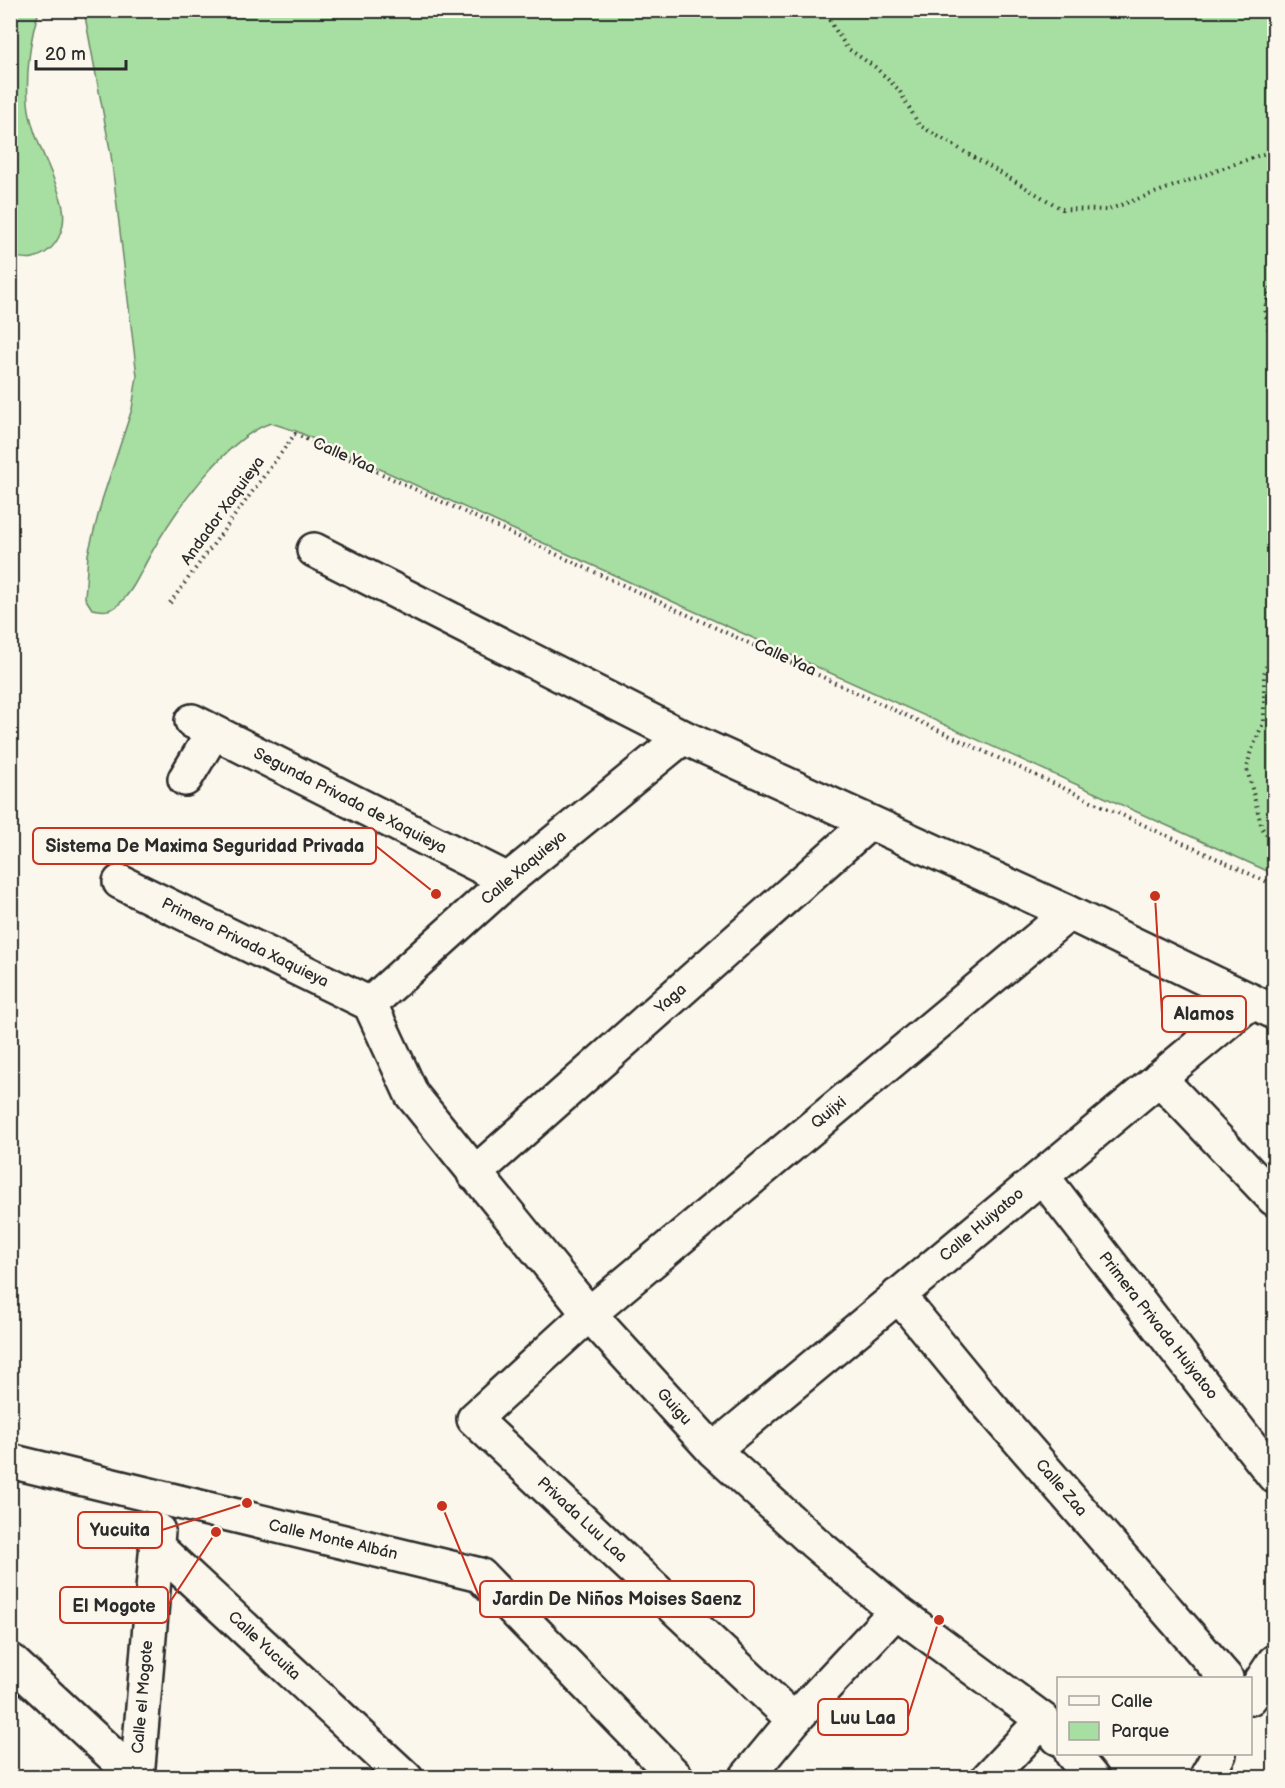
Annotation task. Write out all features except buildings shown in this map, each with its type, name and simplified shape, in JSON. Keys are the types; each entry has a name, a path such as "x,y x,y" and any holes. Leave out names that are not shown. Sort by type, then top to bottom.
{"street":[{"path":"314,550 682,737 1069,913 1263,1007"},
{"name":"Segunda Privada de Xaquieya","path":"184,779 202,727 508,880"},
{"name":"Calle Xaquieya","path":"370,1004 508,880 682,737"},
{"name":"Yaga","path":"474,1174 869,823"},
{"name":"Primera Privada Xaquieya","path":"120,882 370,1004"},
{"name":"Quijxi","path":"474,1419 589,1314 1069,913"},
{"name":"Guigu","path":"370,1004 412,1095 589,1314 713,1450 814,1542 896,1611 1051,1729"},
{"name":"Calle Huiyatoo","path":"713,1450 1159,1078 1263,1007"},
{"path":"1159,1078 1275,1199"},
{"name":"Primera Privada Huiyatoo","path":"1042,1176 1275,1476"},
{"name":"Calle Zaa","path":"898,1295 980,1395 1225,1677"},
{"name":"Privada Luu Laa","path":"474,1419 794,1720"},
{"name":"Calle Monte Albán","path":"10,1461 480,1575 666,1774"},
{"path":"156,1546 161,1499"},
{"name":"Calle el Mogote","path":"137,1777 156,1546"},
{"name":"Calle Yucuita","path":"156,1546 406,1778"},
{"path":"746,1778 794,1720 896,1611"},
{"path":"10,1660 137,1777"},
{"path":"1252,1696 1275,1662"},
{"path":"988,1778 1051,1729"},
{"path":"1073,1755 1092,1778"},
{"path":"1206,1778 1219,1755"}],"path":[{"path":"822,10 847,48 875,67 899,90 919,125 1062,209 1107,210 1275,150"},
{"path":"1275,276 1265,308 1275,365"},
{"name":"Andador Xaquieya","path":"170,603 295,434"},
{"name":"Calle Yaa","path":"295,434 1275,885"},
{"path":"1275,643 1264,674 1264,721 1250,754 1247,769 1262,828 1275,846"}],"green space":[{"path":"11,10 39,11 29,56 28,102 33,128 58,190 63,212 59,237 48,250 31,259 11,256"},
{"path":"84,11 1274,11 1274,874 296,431 271,423 237,443 188,496 124,599 109,610 92,609 85,598 88,554 102,500 132,409 137,376 111,155"}],"place":[{"name":"Sistema De Maxima Seguridad Privada","path":"436,894"},
{"name":"Alamos","path":"1155,896"},
{"name":"Yucuita","path":"247,1503"},
{"name":"Jardin De Niños Moises Saenz","path":"442,1506"},
{"name":"El Mogote","path":"216,1532"},
{"name":"Luu Laa","path":"939,1620"}]}
